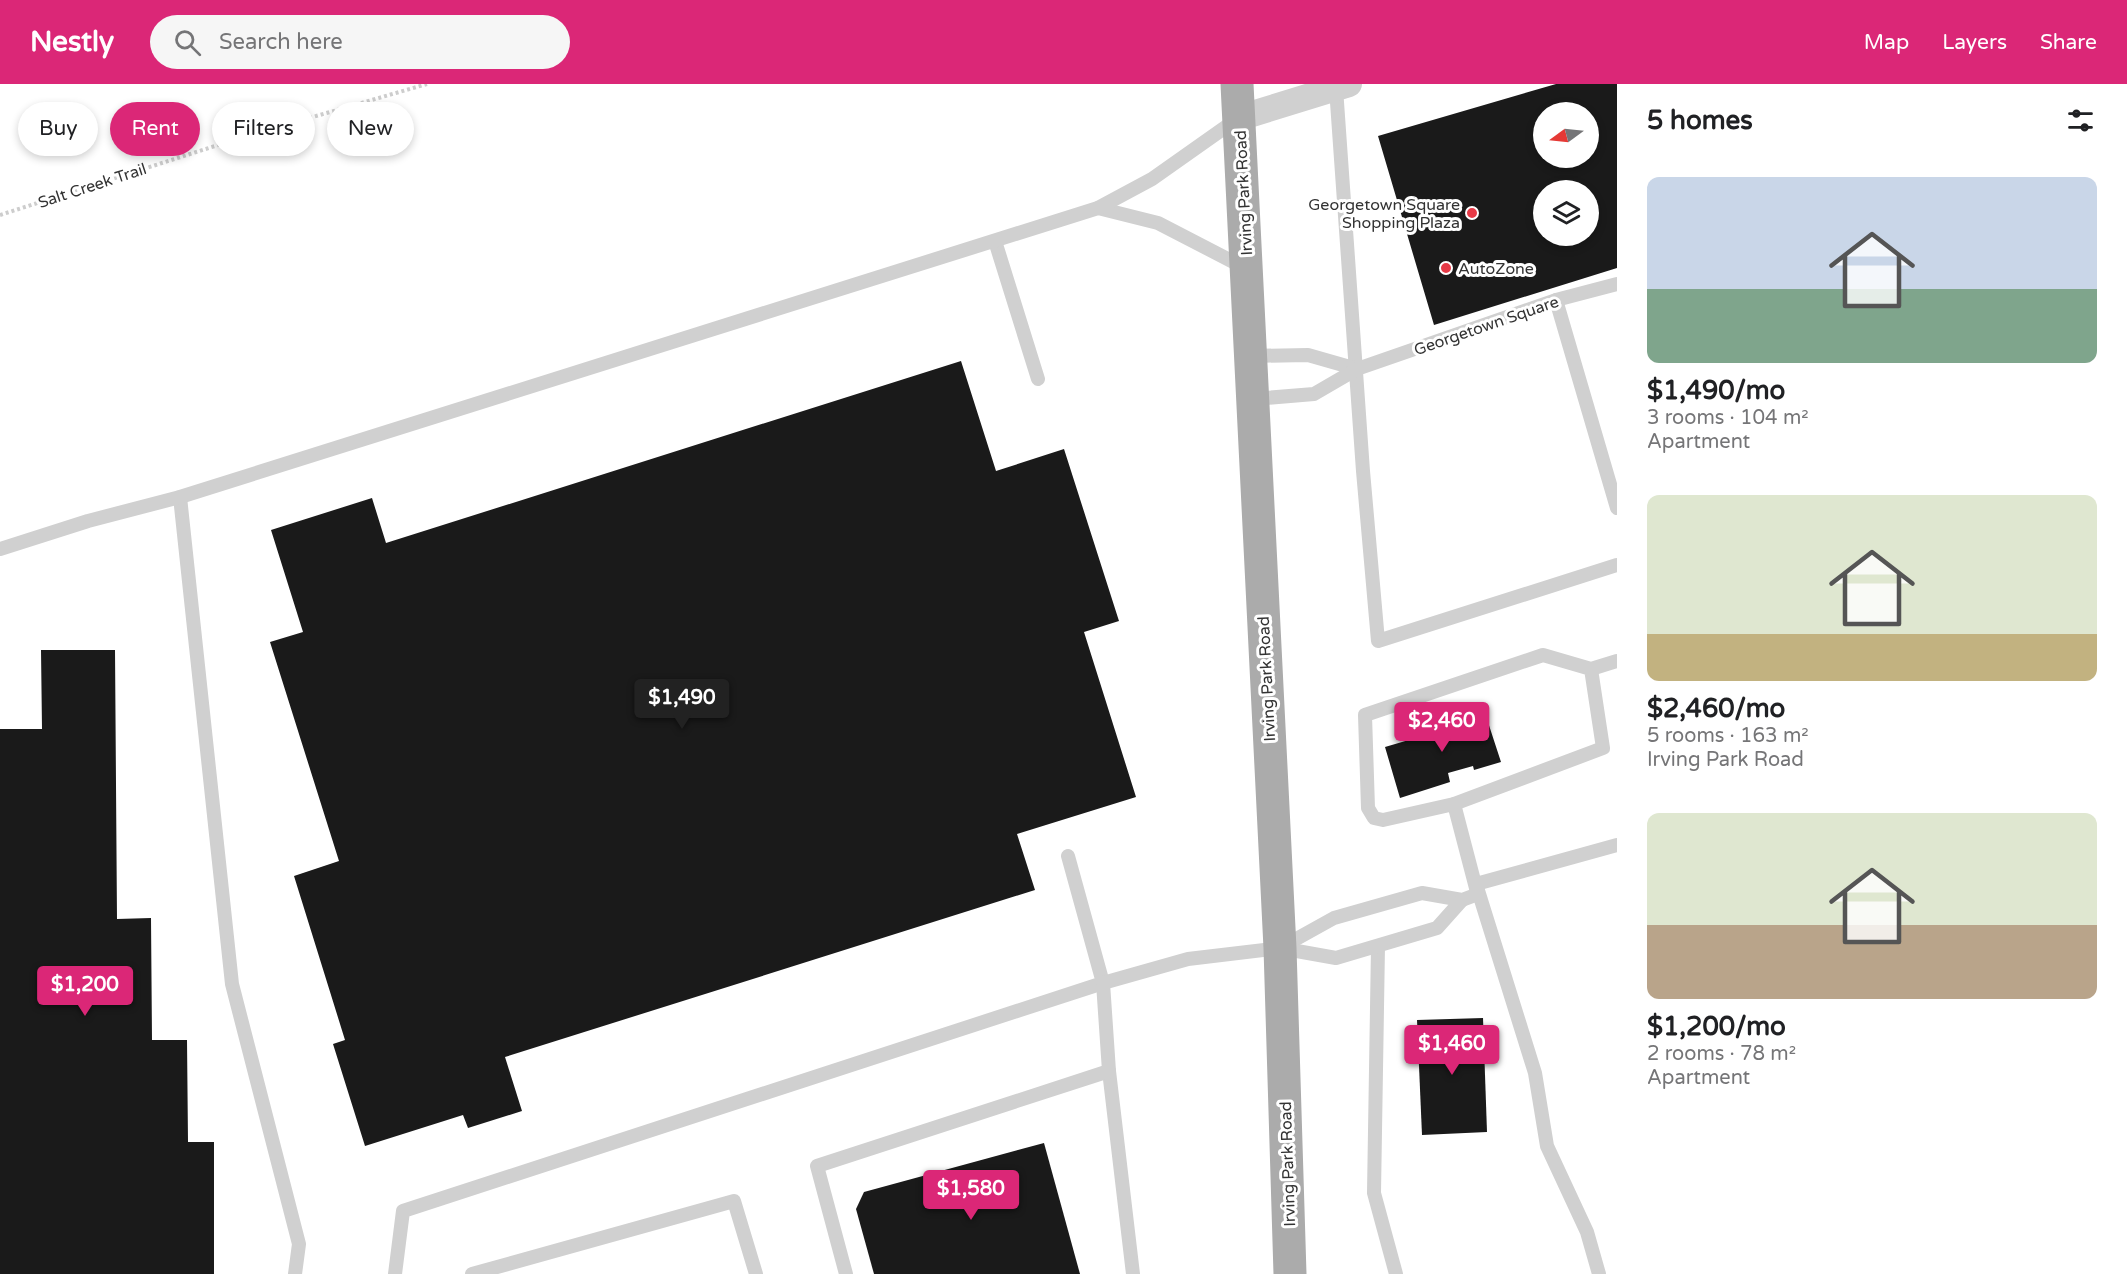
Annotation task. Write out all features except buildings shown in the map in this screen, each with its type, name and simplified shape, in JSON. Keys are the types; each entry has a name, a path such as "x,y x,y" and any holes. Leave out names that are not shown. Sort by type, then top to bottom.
{"main road":[{"name":"Irving Park Road","path":"1237,84 1280,948 1287,1272"}],"street":[{"path":"1239,118 1343,86"}],"lane":[{"path":"1343,86 1357,369 1378,641 1617,565"},
{"path":"0,549 88,521 180,497 1098,208 1152,179 1239,118"},
{"path":"1098,208 1158,223 1247,269"},
{"path":"995,241 1038,379"},
{"name":"Georgetown Square","path":"1252,399 1314,394 1357,369 1556,300 1617,284"},
{"path":"1556,300 1617,508"},
{"path":"1250,356 1308,355 1357,369"},
{"path":"180,497 232,984 299,1244 296,1274"},
{"path":"1591,669 1603,748 1454,804 1383,820 1374,818 1368,808 1365,715 1543,655 1591,669 1617,661"},
{"path":"1454,804 1477,889 1534,1073 1547,1146 1587,1232 1599,1274"},
{"path":"395,1274 403,1211 1103,983 1188,959 1280,948 1336,958 1378,946 1437,928 1462,900 1477,889 1617,845"},
{"path":"1068,856 1103,983 1109,1071 1133,1274"},
{"path":"1280,948 1334,918 1422,893 1462,900"},
{"path":"1378,946 1374,1193 1396,1274"},
{"path":"846,1274 817,1166 1109,1071"},
{"path":"472,1274 734,1201 756,1274"}],"path":[{"name":"Salt Creek Trail","path":"0,215 240,138 427,84"}],"place":[{"name":"Georgetown Square Shopping Plaza","path":"1472,213"},
{"name":"AutoZone","path":"1446,268"}]}
